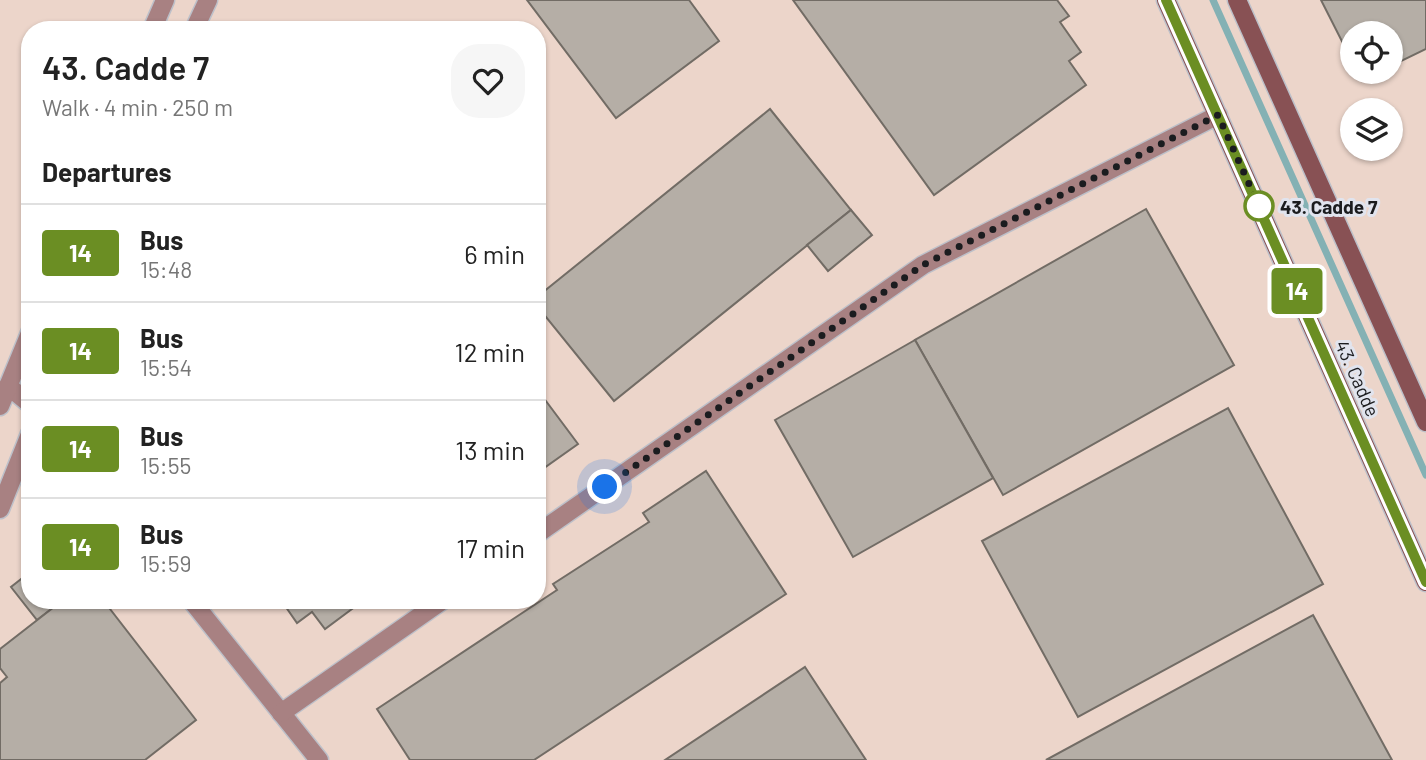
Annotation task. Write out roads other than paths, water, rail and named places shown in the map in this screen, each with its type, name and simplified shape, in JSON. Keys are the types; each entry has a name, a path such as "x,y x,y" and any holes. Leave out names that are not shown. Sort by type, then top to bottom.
{"main road":[{"name":"43. Cadde","path":"1166,0 1426,582"},
{"path":"1237,0 1426,422"}],"street":[{"path":"156,21 164,0"},
{"path":"198,21 208,0"},
{"path":"546,528 923,265 1218,115"},
{"path":"0,406 21,355"},
{"path":"8,386 21,397"},
{"path":"0,509 21,456"},
{"path":"198,609 319,760"},
{"path":"281,713 430,609"}],"waterway":[{"path":"1213,0 1426,475"}],"place":[{"name":"43. Cadde 7","path":"1259,206"}]}
